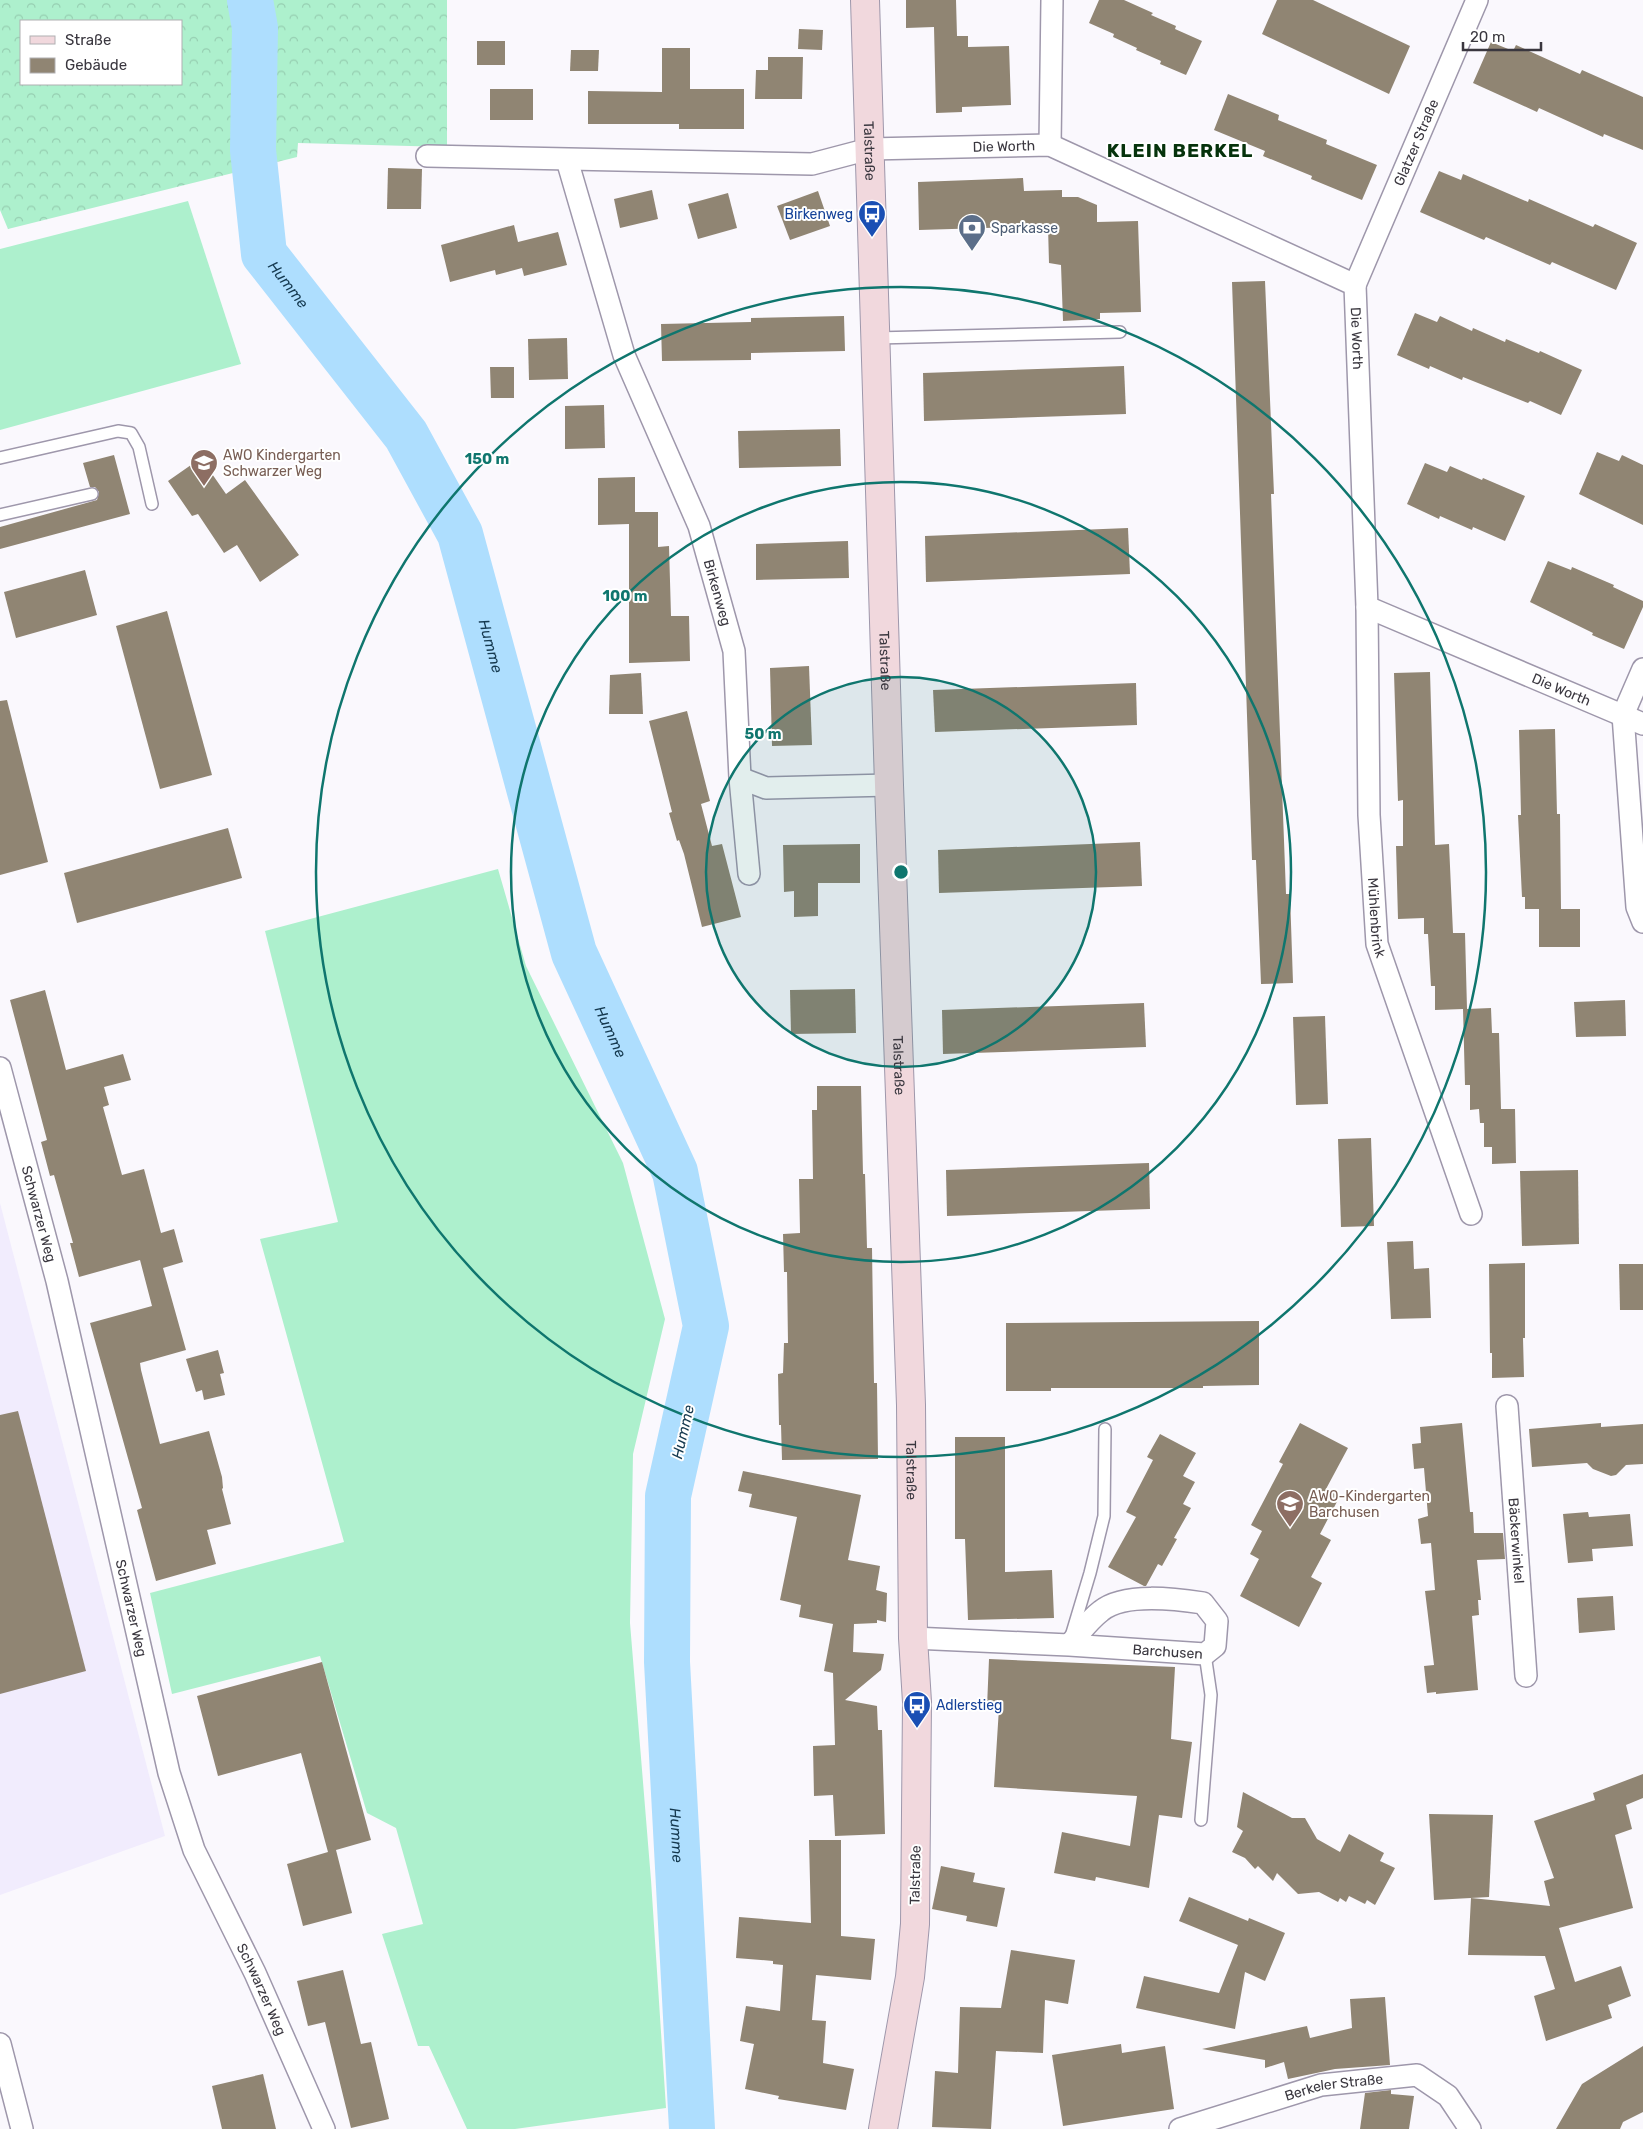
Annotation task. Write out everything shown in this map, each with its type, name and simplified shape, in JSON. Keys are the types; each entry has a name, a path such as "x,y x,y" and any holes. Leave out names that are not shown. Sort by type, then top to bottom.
{"street":[{"name":"Talstraße","path":"865,0 888,785 911,1405 913,1638 917,1702 915,1924 910,1977 883,2129"},
{"path":"1050,144 1052,0"},
{"name":"Glatzer Straße","path":"1355,284 1476,0"},
{"name":"Die Worth","path":"869,149 1050,144 1355,284 1367,607 1643,724"},
{"path":"427,156 812,164 869,149"},
{"name":"Birkenweg","path":"567,160 624,355 699,526 734,651 740,778 749,874"},
{"name":"Mühlenbrink","path":"1367,607 1369,815 1377,944 1471,1214"},
{"path":"1643,669 1623,715 1637,907 1643,922"},
{"path":"740,778 766,788 888,785"},
{"name":"Schwarzer Weg","path":"0,1068 57,1281 169,1773 194,1850 255,1973 324,2129"},
{"name":"Bäckerwinkel","path":"1507,1406 1526,1676"},
{"name":"Barchusen","path":"913,1638 1069,1645 1205,1654 1215,1646 1217,1621 1203,1603 1177,1599 1126,1600 1102,1610 1069,1645"},
{"path":"0,2044 22,2129"},
{"name":"Berkeler Straße","path":"1180,2129 1321,2085 1417,2075 1448,2096 1470,2129"}],"lane":[{"path":"876,338 1120,332"},
{"path":"0,458 118,431 132,432 140,447 152,504"},
{"path":"0,514 92,494"},
{"path":"1069,1645 1104,1516 1105,1428"},
{"path":"1201,1820 1211,1695 1205,1654"}],"shaded area":[{"path":"0,1203 165,1836 0,1895"}],"green space":[{"path":"0,0 447,0 447,147 298,143 297,157 8,229 0,210"},
{"path":"188,201 241,364 0,430 0,249"},
{"path":"498,869 526,966 623,1163 665,1319 633,1454 630,1623 651,1880 666,2108 515,2129 467,2129 429,2046 418,2046 382,1934 423,1924 396,1828 367,1813 320,1656 172,1694 150,1593 344,1542 260,1239 338,1222 265,931"}],"building":[{"path":"906,0 956,0 957,36 968,36 968,47 1009,46 1011,105 962,107 962,112 936,113 934,27 906,28"},
{"path":"1099,0 1124,0 1153,13 1151,15 1176,26 1175,29 1202,41 1186,75 1160,64 1161,61 1113,37 1114,34 1089,23"},
{"path":"1277,0 1313,0 1410,46 1389,94 1262,34"},
{"path":"799,29 823,30 822,50 798,49"},
{"path":"477,41 505,41 505,65 477,65"},
{"path":"1491,42 1513,51 1516,45 1580,74 1582,70 1643,97 1643,150 1604,134 1603,137 1539,108 1537,112 1473,83"},
{"path":"662,48 690,48 690,89 744,89 744,129 679,129 679,124 588,124 588,91 662,92"},
{"path":"571,50 599,50 598,71 570,71"},
{"path":"768,57 803,57 802,99 755,99 756,70 768,70"},
{"path":"490,89 533,89 533,120 490,120"},
{"path":"1228,94 1279,115 1278,120 1327,140 1326,144 1377,165 1362,200 1311,179 1312,176 1263,156 1265,151 1214,130"},
{"path":"388,168 422,169 421,209 387,209"},
{"path":"1439,171 1461,180 1463,174 1528,202 1529,199 1593,227 1595,224 1637,243 1616,290 1552,262 1550,265 1486,237 1484,240 1420,212"},
{"path":"1023,178 1024,191 1062,190 1062,197 1078,197 1097,205 1097,222 1138,221 1141,312 1100,313 1100,319 1063,321 1061,265 1049,263 1048,226 919,230 918,182"},
{"path":"652,190 658,219 620,228 614,199"},
{"path":"818,191 830,226 790,240 777,206"},
{"path":"728,193 737,228 698,239 688,204"},
{"path":"514,225 518,242 558,232 567,265 524,276 522,268 496,275 495,270 450,282 441,245"},
{"path":"1265,281 1274,494 1271,494 1286,894 1290,894 1293,983 1261,984 1256,860 1252,860 1232,282"},
{"path":"1415,313 1437,322 1440,316 1472,331 1473,328 1505,342 1506,339 1539,353 1540,351 1582,370 1561,415 1530,401 1528,403 1463,377 1462,380 1430,366 1429,369 1397,355"},
{"path":"844,316 845,351 751,353 751,360 662,361 661,324 751,322 751,318"},
{"path":"567,338 568,379 529,380 528,339"},
{"path":"1124,366 1126,414 924,421 923,373"},
{"path":"490,367 514,367 514,398 491,398"},
{"path":"604,405 605,448 565,449 565,406"},
{"path":"840,429 841,466 739,468 738,431"},
{"path":"1597,452 1619,461 1622,455 1643,465 1643,525 1579,494"},
{"path":"114,455 130,514 0,549 0,527 97,500 99,492 95,487 90,487 83,463"},
{"path":"201,458 226,494 245,480 299,555 260,582 237,545 224,553 198,514 192,516 168,481"},
{"path":"1425,463 1447,472 1450,466 1525,496 1505,541 1473,527 1472,530 1440,516 1439,519 1407,504"},
{"path":"635,477 635,512 658,512 658,547 669,546 671,616 689,616 690,661 629,663 629,524 598,525 598,478"},
{"path":"1128,528 1130,574 926,582 925,536"},
{"path":"848,541 849,578 756,580 756,544"},
{"path":"1548,561 1571,570 1572,567 1614,585 1613,587 1643,601 1643,607 1624,649 1592,635 1593,633 1530,602"},
{"path":"85,570 97,615 16,638 4,592"},
{"path":"167,611 212,775 160,789 116,626"},
{"path":"809,666 812,745 772,746 770,668"},
{"path":"1430,672 1435,845 1449,844 1453,933 1465,933 1467,1009 1491,1008 1492,1033 1499,1033 1501,1109 1515,1109 1516,1163 1492,1164 1492,1147 1484,1147 1484,1123 1480,1123 1479,1109 1470,1110 1470,1085 1465,1085 1463,1009 1435,1010 1435,986 1431,986 1428,934 1424,934 1424,918 1398,919 1396,846 1403,846 1403,800 1398,801 1394,673"},
{"path":"641,673 643,714 609,714 610,675"},
{"path":"1136,683 1137,725 935,732 933,690"},
{"path":"7,700 48,862 0,875 0,701"},
{"path":"687,711 710,801 701,804 712,846 722,844 741,917 702,927 684,854 679,840 677,841 669,813 672,812 649,721"},
{"path":"1555,729 1557,814 1560,814 1561,909 1580,909 1580,947 1539,947 1539,909 1525,909 1525,897 1522,897 1518,815 1521,815 1519,730"},
{"path":"228,828 242,878 77,923 64,873"},
{"path":"1140,842 1142,886 939,893 938,850"},
{"path":"860,844 860,883 818,883 818,916 794,917 794,891 784,892 783,845"},
{"path":"855,989 856,1033 791,1034 790,990"},
{"path":"45,990 66,1070 123,1054 131,1080 104,1087 109,1105 103,1107 122,1175 144,1169 161,1233 174,1229 183,1262 163,1268 186,1350 140,1363 141,1370 160,1444 209,1431 222,1477 222,1489 231,1524 207,1530 216,1564 156,1581 137,1510 142,1508 90,1323 152,1306 140,1260 79,1277 70,1243 73,1243 54,1175 50,1176 41,1142 47,1140 10,1000"},
{"path":"1625,1000 1626,1036 1576,1037 1574,1002"},
{"path":"1144,1003 1146,1047 943,1054 942,1010"},
{"path":"1325,1016 1328,1104 1296,1105 1293,1017"},
{"path":"817,1086 861,1086 867,1248 872,1248 874,1383 877,1383 878,1459 782,1460 778,1374 783,1373 784,1343 788,1343 787,1272 784,1272 783,1234 800,1233 799,1179 813,1179 812,1110 817,1110"},
{"path":"1371,1138 1374,1226 1341,1227 1338,1139"},
{"path":"1149,1163 1150,1209 947,1216 946,1170"},
{"path":"1578,1170 1579,1244 1522,1246 1520,1171"},
{"path":"1413,1241 1414,1269 1429,1268 1431,1318 1391,1319 1387,1242"},
{"path":"1525,1263 1524,1377 1492,1378 1489,1264"},
{"path":"1619,1264 1643,1264 1643,1310 1620,1310"},
{"path":"1259,1321 1259,1385 1203,1386 1203,1388 1051,1388 1051,1391 1006,1391 1006,1323"},
{"path":"218,1350 224,1373 220,1374 225,1395 204,1400 202,1390 196,1392 186,1359"},
{"path":"18,1411 86,1671 0,1694 0,1415"},
{"name":"AWO-Kindergarten Barchusen","path":"1300,1423 1348,1448 1326,1489 1340,1496 1320,1534 1331,1540 1311,1577 1322,1583 1299,1627 1240,1596 1259,1559 1250,1554 1262,1531 1251,1525 1283,1464 1279,1462"},
{"path":"1462,1423 1470,1512 1473,1512 1474,1533 1503,1533 1505,1559 1477,1560 1481,1600 1478,1600 1479,1615 1472,1616 1478,1690 1436,1694 1436,1692 1427,1693 1424,1666 1434,1665 1425,1591 1435,1590 1431,1543 1421,1544 1418,1519 1428,1516 1424,1468 1414,1469 1412,1444 1421,1443 1420,1427"},
{"path":"1601,1423 1601,1427 1643,1424 1643,1464 1626,1465 1616,1475 1611,1476 1593,1469 1587,1463 1532,1467 1529,1429"},
{"path":"1160,1434 1196,1453 1183,1476 1195,1482 1183,1504 1191,1508 1174,1538 1177,1539 1162,1566 1158,1564 1146,1586 1144,1586 1108,1567 1136,1517 1126,1512 1153,1460 1147,1457"},
{"path":"955,1437 1005,1437 1005,1572 1052,1570 1054,1618 968,1620 965,1539 955,1539"},
{"path":"743,1471 861,1495 848,1560 880,1566 876,1590 887,1593 886,1622 877,1620 877,1623 854,1624 853,1652 884,1654 881,1670 845,1700 877,1706 878,1730 882,1730 885,1834 835,1836 833,1795 814,1796 813,1746 835,1745 833,1673 824,1671 833,1624 799,1617 801,1605 780,1600 797,1517 749,1507 752,1494 738,1491"},
{"path":"1588,1512 1589,1517 1630,1514 1633,1546 1592,1549 1593,1561 1568,1563 1563,1514"},
{"path":"1613,1596 1615,1630 1579,1633 1577,1598"},
{"path":"989,1659 1175,1667 1171,1739 1192,1742 1182,1818 1159,1815 1149,1888 1096,1877 1095,1881 1054,1873 1062,1832 1130,1846 1137,1796 994,1787 999,1708 987,1707"},
{"path":"322,1662 371,1840 336,1850 352,1913 303,1926 287,1864 328,1852 301,1753 218,1776 197,1696"},
{"path":"1643,1774 1643,1798 1626,1805 1632,1829 1615,1835 1633,1908 1559,1928 1575,1982 1621,1966 1631,1996 1608,2005 1612,2018 1546,2041 1534,1996 1555,1989 1545,1956 1468,1955 1471,1898 1550,1906 1544,1881 1554,1878 1534,1821 1595,1800 1593,1793"},
{"path":"1243,1792 1292,1818 1305,1818 1317,1839 1340,1852 1349,1834 1384,1853 1380,1861 1395,1868 1375,1905 1367,1900 1365,1904 1349,1896 1346,1902 1340,1898 1338,1902 1319,1892 1298,1894 1277,1873 1273,1881 1258,1866 1255,1869 1245,1858 1232,1852 1243,1831 1237,1827"},
{"path":"1429,1814 1493,1815 1489,1897 1434,1900"},
{"path":"809,1840 841,1840 841,1936 875,1939 871,1980 816,1975 812,2020 826,2021 823,2063 854,2069 846,2110 778,2099 779,2096 745,2089 754,2044 740,2041 746,2006 780,2011 783,1965 773,1964 773,1961 736,1958 739,1917 811,1923"},
{"path":"941,1866 975,1873 973,1882 1005,1888 997,1927 966,1921 967,1916 932,1909"},
{"path":"1189,1897 1248,1921 1249,1918 1285,1933 1265,1981 1245,1972 1235,2029 1136,2008 1144,1976 1219,1993 1238,1945 1179,1921"},
{"path":"1011,1950 1075,1960 1068,2004 1045,2000 1043,2053 996,2051 991,2129 932,2127 935,2071 958,2073 960,2007 1001,2008"},
{"path":"343,1970 361,2044 371,2042 389,2119 351,2128 325,2022 308,2026 297,1981"},
{"path":"1385,1997 1390,2065 1335,2069 1288,2079 1284,2062 1265,2068 1265,2060 1202,2049 1307,2026 1310,2038 1352,2028 1350,1999"},
{"path":"1121,2044 1122,2053 1165,2046 1174,2109 1063,2126 1052,2055"},
{"path":"1643,2046 1643,2112 1623,2122 1620,2129 1556,2129 1582,2084"},
{"path":"263,2074 276,2129 222,2129 212,2086"},
{"path":"1391,2090 1391,2094 1414,2096 1409,2129 1360,2129 1365,2093"}],"waterway":[{"name":"Humme","path":"250,0 255,28 253,150 264,254 406,435 460,534 574,953 675,1172 706,1326 668,1496 667,1662 692,2129"}],"place":[{"name":"Birkenweg","path":"872,238"},
{"name":"Sparkasse","path":"972,252"},
{"name":"AWO Kindergarten Schwarzer Weg","path":"204,487"},
{"name":"AWO-Kindergarten Barchusen","path":"1290,1528"},
{"name":"Adlerstieg","path":"917,1729"}],"district":[{"name":"KLEIN BERKEL","path":"1180,150"}]}
